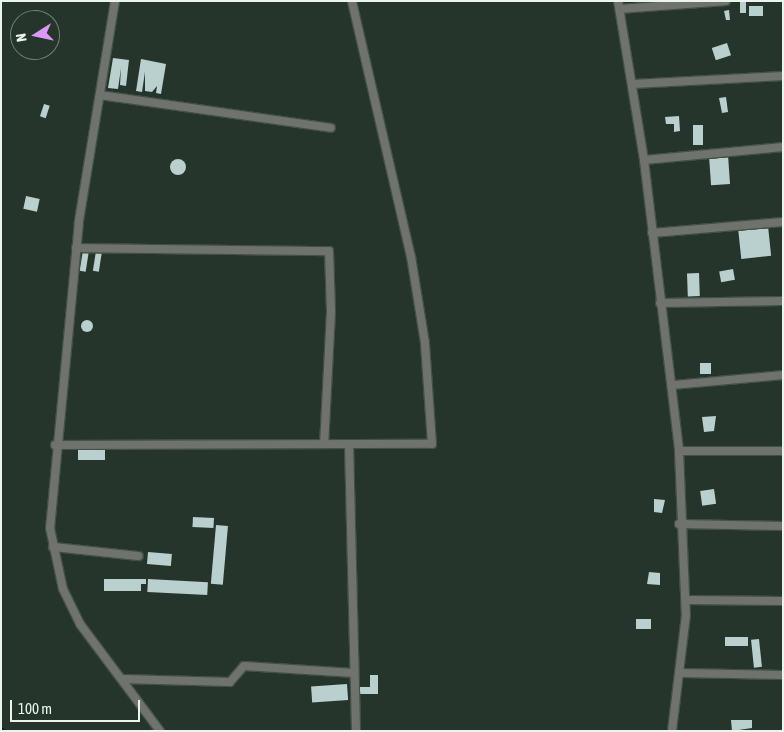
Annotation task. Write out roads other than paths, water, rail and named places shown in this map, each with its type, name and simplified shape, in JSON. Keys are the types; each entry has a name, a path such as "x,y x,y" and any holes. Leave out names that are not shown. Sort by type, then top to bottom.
{"street":[{"path":"55,445 428,445 433,440 425,343 411,257 352,1"},
{"path":"672,731 682,673 686,600 679,524 679,451 673,385 660,303 644,160 619,5 726,1"},
{"path":"115,2 76,248 55,445 53,547 63,589 80,624 123,679 160,731"},
{"path":"633,84 783,76"},
{"path":"100,95 331,128"},
{"path":"644,160 783,147"},
{"path":"652,233 783,222"},
{"path":"76,248 328,251 331,312 324,444"},
{"path":"660,303 783,301"},
{"path":"673,385 783,375"},
{"path":"350,444 356,731"},
{"path":"679,451 783,451"},
{"path":"679,524 783,526"},
{"path":"53,547 139,556"},
{"path":"686,600 783,601"},
{"path":"123,679 230,682 244,666 354,673"},
{"path":"682,673 783,675"}],"waterway":[{"path":"1,728 5,731"}]}
